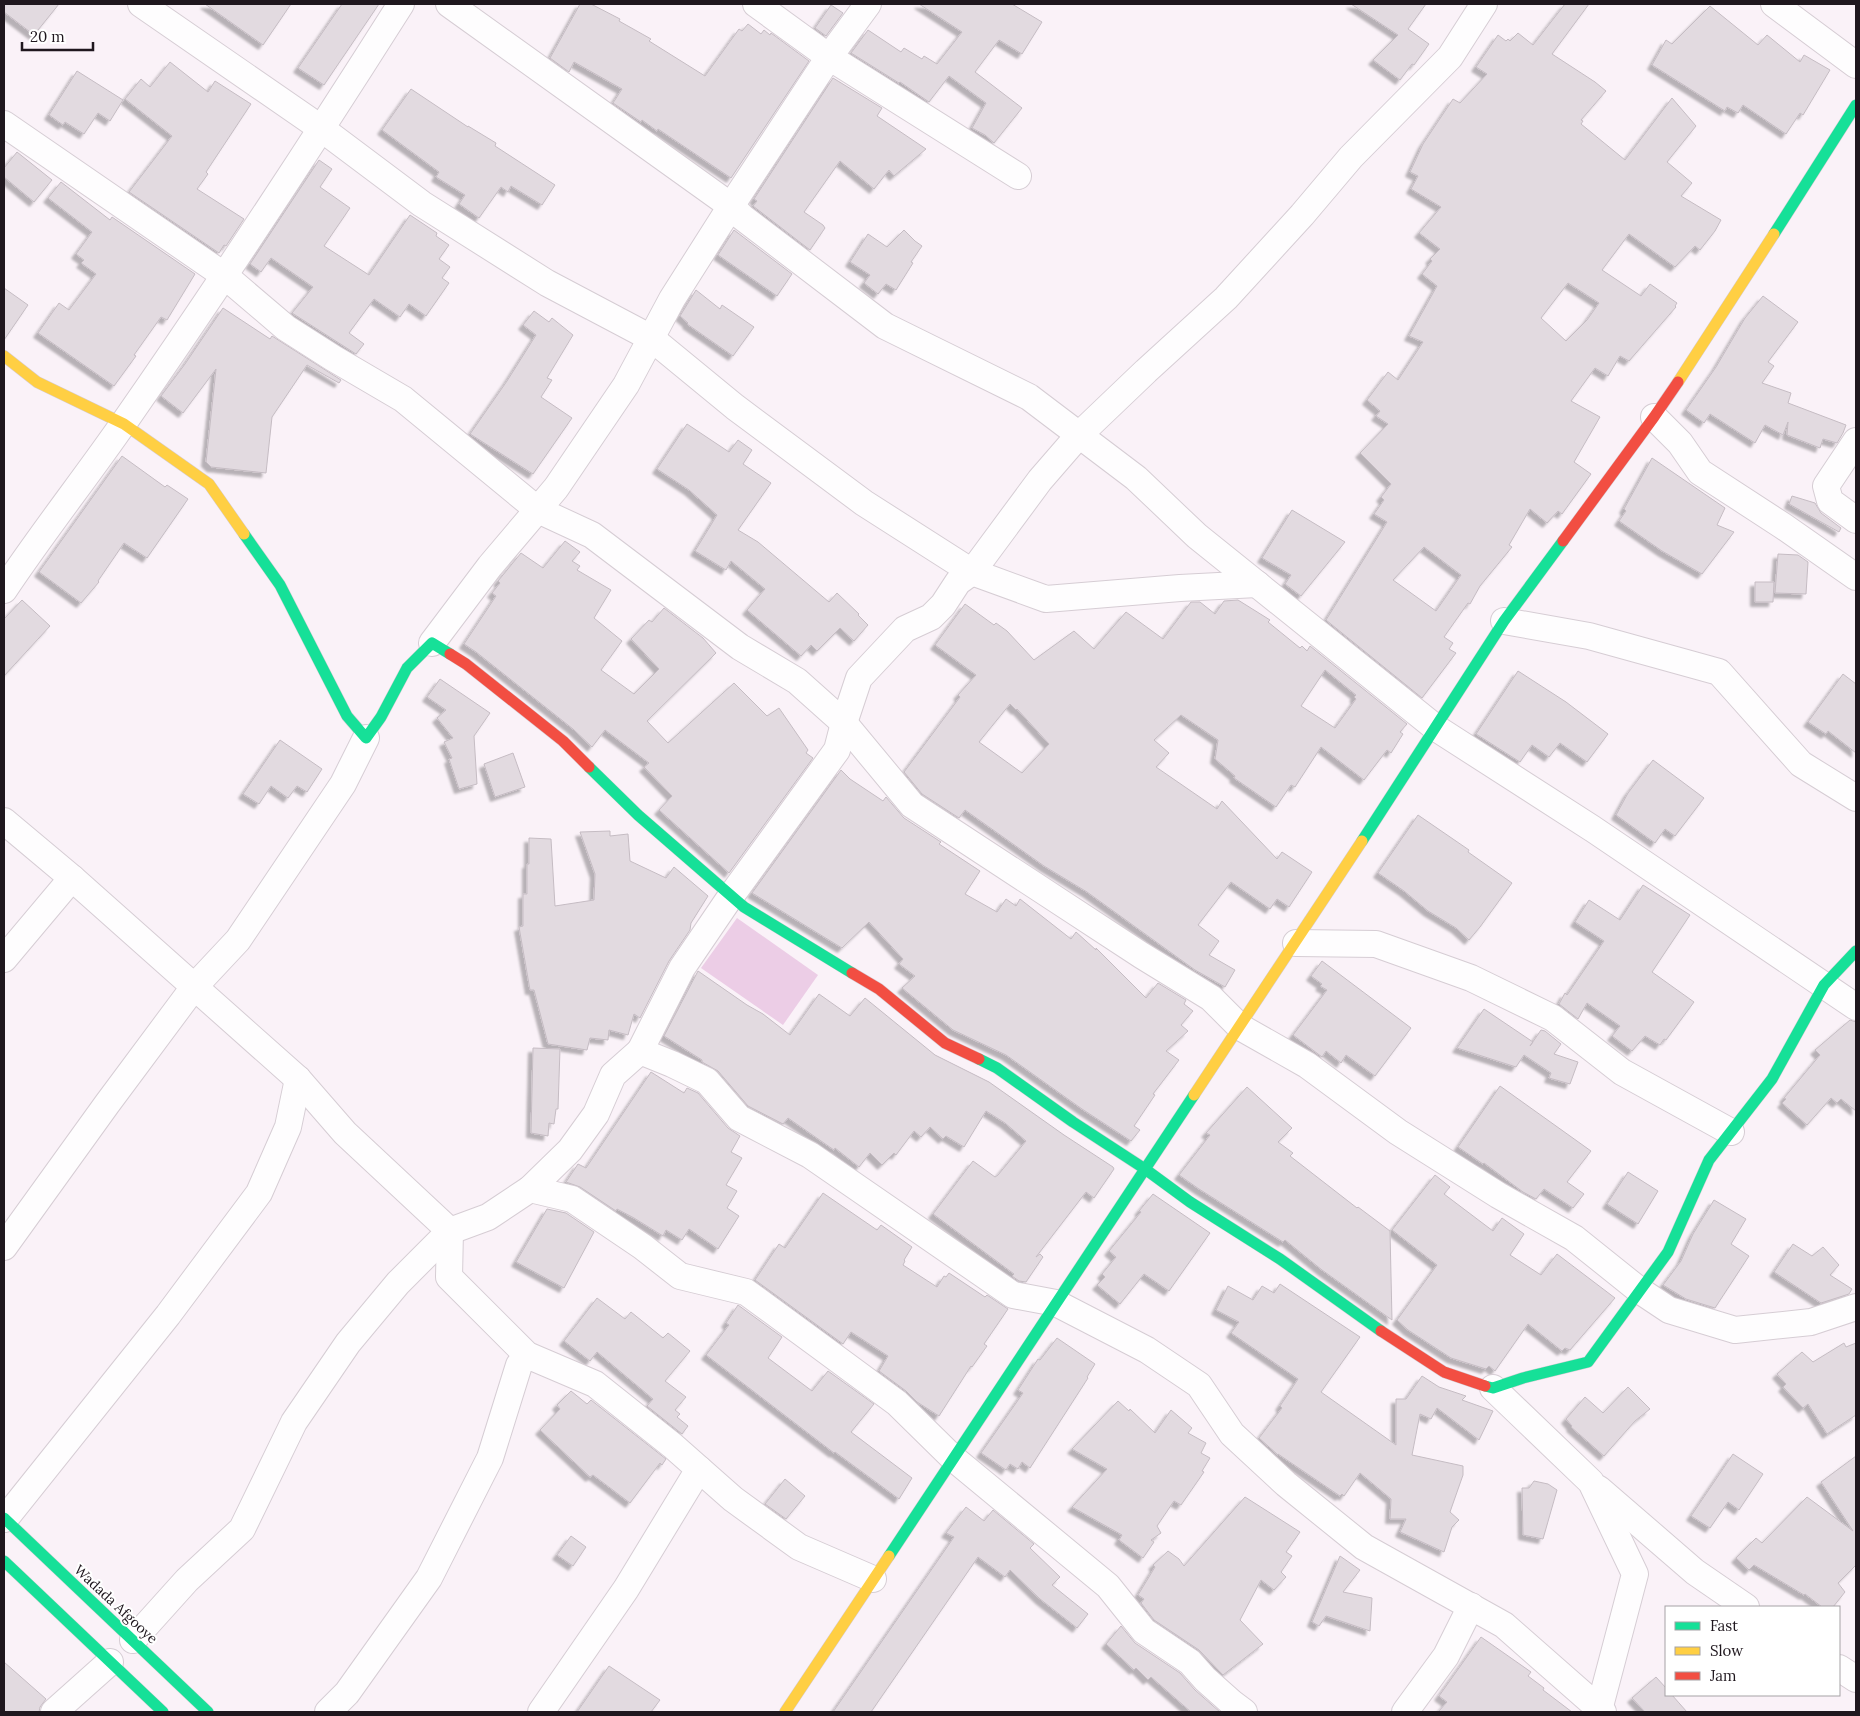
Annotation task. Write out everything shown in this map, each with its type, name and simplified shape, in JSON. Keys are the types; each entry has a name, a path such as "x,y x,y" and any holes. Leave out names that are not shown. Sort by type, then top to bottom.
{"main road":[{"path":"784,1712 1296,943 1504,621 1654,417 1737,293 1856,105"},
{"path":"4,356 37,382 124,424 209,484 280,585 347,716 366,738 381,717 407,668 432,643 466,664 563,741 638,815 744,907 879,989 945,1043 996,1068 1145,1169 1190,1202 1280,1259 1380,1331 1444,1372 1493,1388 1523,1378 1588,1362 1668,1252 1709,1160 1772,1079 1824,985 1856,950"},
{"name":"Wadada Afgooye","path":"4,1519 208,1712"},
{"path":"4,1561 163,1712"}],"street":[{"path":"140,4 322,130 422,204 547,283 651,338 735,407 864,503 972,572 1046,599 1189,587 1257,584"},
{"path":"8,574 124,424 322,130 401,4"},
{"path":"449,4 731,206 742,217 885,326 1029,397 1136,478 1198,536 1436,728 1593,829 1856,1007"},
{"path":"756,4 829,57 1018,176"},
{"path":"432,643 490,566 556,488 626,385 672,299 731,206 829,57 868,4"},
{"path":"133,1640 186,1580 242,1528 294,1422 343,1350 398,1283 450,1231 488,1217 530,1189 570,1150 596,1114 612,1075 640,1051 682,968 731,896 837,750 859,678 905,629 931,617 943,605 958,582 972,572 1040,480 1079,435 1226,298 1302,215 1351,157 1450,57 1484,4"},
{"path":"1774,4 1856,65"},
{"path":"4,124 225,276 286,328 402,399 538,510 592,535 740,647 797,681 844,723 912,805 1141,955 1211,998 1240,1027 1307,1065 1398,1132 1481,1185 1574,1238 1639,1290 1669,1310 1735,1330 1811,1322 1856,1307"},
{"path":"1654,417 1680,443 1700,472 1783,526 1856,577"},
{"path":"1856,440 1826,486 1830,501 1856,520"},
{"path":"1504,621 1589,636 1719,672 1801,764 1856,798"},
{"path":"4,1247 194,987 238,940 343,784 366,738"},
{"path":"4,821 72,878 298,1079 345,1133 450,1231 449,1277 527,1355 595,1384 733,1499 799,1547 873,1579"},
{"path":"4,959 72,878"},
{"path":"1296,943 1376,944 1471,978 1552,1018 1622,1072 1731,1132"},
{"path":"640,1051 672,1064 707,1082 739,1118 810,1155 1013,1295 1056,1303 1147,1350 1199,1385 1232,1434 1286,1484 1364,1547 1504,1625 1601,1711 1635,1574 1591,1482"},
{"path":"4,1519 168,1315 259,1193 288,1127 298,1079"},
{"path":"530,1189 572,1199 644,1247 680,1276 746,1292 897,1403 953,1458 1108,1586 1144,1631 1190,1662 1205,1679 1244,1712"},
{"path":"328,1712 348,1693 429,1578 490,1458 519,1365 527,1355"},
{"path":"1493,1388 1591,1482 1695,1572 1745,1606"},
{"path":"540,1712 626,1589 699,1469"},
{"path":"1404,1712 1446,1656 1471,1606"},
{"path":"54,1712 110,1662"},
{"path":"1840,1669 1856,1679"}],"shaded area":[{"path":"737,918 818,975 783,1025 701,968"}],"building":[{"path":"4,4 59,4 34,35 4,12"},
{"path":"205,4 291,4 263,45"},
{"path":"342,4 379,4 324,85 298,68"},
{"path":"580,4 591,4 620,19 619,21 651,39 649,41 705,76 739,29 742,31 748,24 761,34 764,30 770,35 771,33 809,61 731,178 658,129 657,131 642,120 641,122 613,103 622,89 574,62 569,72 550,58"},
{"path":"919,4 1012,4 1042,22 1022,54 999,40 975,72 1022,108 994,143 985,135 972,128 986,103 949,76 929,102 900,82 851,53 868,30 901,52 904,48 922,59 924,56 937,64 962,32"},
{"path":"1351,4 1426,4 1408,29 1429,44 1400,80 1373,60 1398,35"},
{"path":"1565,4 1589,4 1552,54 1606,91 1581,120 1583,121 1581,124 1625,160 1672,98 1696,126 1667,162 1692,183 1681,196 1721,220 1700,250 1695,246 1675,267 1629,234 1602,270 1641,296 1650,284 1677,303 1676,307 1629,361 1620,356 1608,376 1595,368 1571,401 1600,417 1574,462 1591,474 1562,514 1558,511 1547,523 1530,509 1509,545 1512,547 1480,586 1470,604 1468,603 1444,637 1453,643 1449,649 1456,653 1422,698 1326,620 1387,522 1374,514 1384,500 1381,497 1391,484 1360,453 1388,424 1376,416 1380,411 1367,400 1388,372 1398,380 1423,342 1409,336 1437,286 1422,274 1432,261 1430,259 1440,249 1419,233 1441,207 1411,189 1418,176 1410,172 1423,144 1453,99 1460,103 1487,74 1476,67 1498,35 1506,41 1508,39 1510,41 1518,33 1533,45","holes":["1568,283 1599,303 1587,320 1566,341 1541,318","1424,547 1461,575 1436,611 1393,580"]},
{"path":"831,5 843,13 826,36 815,28"},
{"path":"1710,6 1758,45 1767,35 1800,62 1804,55 1830,70 1803,115 1800,113 1786,134 1743,105 1738,113 1727,107 1725,111 1652,65 1666,40 1672,44"},
{"path":"170,62 208,92 215,81 251,104 206,172 208,174 197,189 244,219 219,253 129,192 172,136 125,99 141,79 150,87"},
{"path":"77,71 123,100 110,121 98,113 84,134 65,122 63,125 49,115"},
{"path":"833,78 882,108 877,116 926,149 894,176 889,170 874,189 840,161 804,212 825,228 810,250 753,206 757,201 754,199"},
{"path":"411,89 468,127 496,143 495,146 555,185 542,205 511,186 508,192 501,187 479,218 459,204 465,195 436,177 439,172 382,130"},
{"path":"17,152 52,180 34,202 4,177 4,168"},
{"path":"319,160 332,169 320,187 350,208 324,246 369,275 410,215 437,233 436,236 449,245 439,259 450,267 442,278 449,283 426,316 409,304 400,317 374,299 349,333 364,344 356,354 292,313 313,287 271,258 261,272 250,264"},
{"path":"61,182 110,220 112,217 195,274 167,320 161,317 114,386 38,333 59,303 69,310 96,274 81,263 84,260 76,254 92,232 48,198"},
{"path":"734,230 792,274 777,296 718,255"},
{"path":"904,230 922,246 896,290 886,284 878,294 864,283 870,275 850,262 868,234 887,247"},
{"path":"4,288 28,305 4,340"},
{"path":"696,290 720,309 722,305 754,327 733,356 687,324 680,316"},
{"path":"1763,296 1798,322 1768,362 1774,366 1762,383 1791,393 1788,403 1846,425 1837,443 1823,439 1820,448 1787,435 1788,422 1783,435 1765,425 1755,443 1710,414 1704,423 1686,410 1716,367 1745,318"},
{"path":"223,308 270,339 272,336 341,380 339,383 307,365 272,417 266,473 211,467 206,462 216,369 183,413 161,396"},
{"path":"534,311 549,322 552,318 573,335 547,378 552,380 541,397 572,418 533,474 470,434 536,335 523,325"},
{"path":"687,424 729,452 738,440 752,450 743,464 771,483 738,530 758,542 829,602 837,593 859,614 868,625 854,641 840,628 817,651 811,645 801,656 747,610 765,589 731,561 726,570 695,551 717,515 689,490 657,469"},
{"path":"122,456 165,487 167,485 188,499 147,558 124,543 99,582 81,603 39,572"},
{"path":"1652,458 1725,508 1717,525 1734,532 1702,574 1662,551 1619,521 1626,511 1624,509"},
{"path":"1792,496 1815,503 1821,513 1841,528 1839,532 1789,504"},
{"path":"1292,510 1345,542 1301,596 1285,584 1291,575 1262,558"},
{"path":"565,541 580,552 572,561 580,566 577,570 611,590 594,618 622,641 601,670 634,694 659,669 631,639 649,620 652,622 664,608 703,638 716,653 647,721 668,743 734,683 767,716 779,708 808,750 806,753 813,758 729,873 659,810 672,796 644,767 649,763 605,730 592,747 573,729 464,644 496,596 492,593 500,583 498,581 521,553 543,568"},
{"path":"1778,554 1798,555 1808,562 1806,594 1775,593"},
{"path":"1755,582 1774,582 1773,602 1755,602"},
{"path":"22,600 50,626 4,676 4,619"},
{"path":"1238,600 1270,620 1268,622 1300,648 1302,646 1307,651 1310,646 1407,724 1400,732 1403,734 1391,753 1387,750 1364,780 1321,747 1295,787 1291,785 1276,807 1234,778 1235,776 1215,759 1218,740 1181,715 1154,740 1169,753 1156,767 1217,809 1222,801 1277,859 1282,852 1312,872 1289,907 1277,899 1270,909 1231,882 1198,925 1219,941 1209,955 1235,970 1225,987 1195,970 1087,892 1044,866 965,810 959,818 922,794 904,772 960,697 958,695 976,675 935,645 965,604 994,625 996,623 1007,631 1034,660 1074,631 1094,649 1126,612 1163,639 1191,602 1200,602 1215,614 1224,601","holes":["1325,670 1356,695 1354,697 1356,699 1335,728 1301,706","1010,704 1017,709 1049,744 1022,773 979,742"]},
{"path":"1518,671 1566,702 1608,734 1587,762 1560,743 1549,757 1532,745 1520,762 1476,734"},
{"path":"1843,674 1856,684 1856,753 1828,731 1826,734 1808,722"},
{"path":"440,679 490,713 474,736 477,784 459,789 449,759 452,758 444,742 453,738 437,718 446,710 427,697"},
{"path":"280,740 322,769 307,792 297,786 288,798 271,786 259,804 243,794"},
{"path":"513,753 525,787 495,797 484,764"},
{"path":"1653,760 1704,798 1675,836 1665,829 1655,843 1616,815 1628,793"},
{"path":"841,770 850,779 883,801 886,797 904,818 980,871 965,894 997,912 1006,899 1016,906 1020,899 1071,939 1076,932 1096,950 1096,948 1146,998 1158,983 1186,1000 1184,1004 1193,1011 1181,1025 1188,1031 1166,1051 1179,1060 1153,1094 1155,1095 1134,1126 1140,1130 1131,1141 1006,1055 953,1030 902,988 915,976 899,964 903,959 869,922 842,948 752,893"},
{"path":"1418,815 1469,850 1468,852 1512,883 1469,940 1456,928 1428,911 1378,873"},
{"path":"610,831 610,836 628,834 630,861 666,878 674,867 708,896 691,923 690,930 669,961 640,1018 634,1014 628,1035 609,1030 608,1040 590,1038 587,1050 548,1044 534,990 530,990 519,927 523,926 523,894 527,894 529,838 551,839 555,906 594,900 595,874 580,832"},
{"path":"1643,885 1690,915 1652,972 1694,1002 1666,1040 1664,1039 1660,1045 1645,1036 1632,1051 1612,1036 1620,1026 1587,1003 1578,1019 1559,1004 1565,993 1567,995 1604,941 1575,922 1589,900 1620,920"},
{"path":"1322,961 1411,1028 1375,1076 1346,1055 1341,1063 1326,1051 1322,1057 1293,1035 1327,990 1320,986 1322,984 1311,976"},
{"path":"698,971 763,1014 790,1035 819,994 850,1016 865,998 935,1055 989,1082 1114,1169 1094,1198 1086,1192 1036,1257 1040,1254 1043,1257 1026,1282 1019,1281 1012,1276 1014,1274 933,1214 973,1161 995,1177 1026,1141 1005,1123 986,1111 964,1147 946,1136 943,1139 930,1127 921,1137 914,1131 896,1155 894,1153 882,1165 870,1153 859,1167 835,1148 834,1150 788,1118 783,1124 748,1106 718,1071 664,1036"},
{"path":"1484,1009 1533,1042 1541,1030 1561,1044 1554,1054 1578,1062 1570,1084 1549,1078 1551,1073 1524,1055 1516,1067 1457,1048"},
{"path":"1850,1020 1856,1022 1856,1111 1841,1099 1837,1103 1831,1098 1807,1125 1782,1103 1786,1099 1784,1098 1820,1055 1815,1050"},
{"path":"533,1048 560,1049 558,1109 556,1109 554,1124 549,1123 548,1136 531,1133"},
{"path":"651,1072 684,1093 687,1088 698,1093 728,1128 740,1136 731,1152 742,1158 726,1185 737,1191 727,1208 739,1216 718,1249 689,1229 682,1240 666,1230 663,1236 634,1218 617,1209 616,1211 580,1187 566,1182 578,1164 586,1168"},
{"path":"1500,1086 1591,1151 1567,1182 1584,1194 1573,1208 1544,1189 1536,1199 1458,1147"},
{"path":"1247,1087 1292,1128 1278,1142 1293,1153 1290,1156 1390,1231 1392,1320 1322,1270 1285,1240 1283,1242 1179,1175 1210,1135 1206,1133"},
{"path":"1628,1172 1658,1191 1638,1224 1607,1204"},
{"path":"1435,1175 1450,1187 1444,1194 1493,1231 1502,1218 1524,1234 1510,1255 1541,1275 1557,1254 1615,1298 1570,1350 1565,1348 1562,1351 1528,1324 1495,1371 1489,1366 1486,1369 1451,1358 1408,1330 1397,1320 1437,1265 1392,1230"},
{"path":"823,1193 877,1230 881,1225 912,1247 903,1265 937,1287 944,1276 946,1277 949,1273 985,1297 987,1295 1008,1309 984,1344 987,1346 971,1366 939,1416 917,1402 906,1391 879,1371 888,1356 851,1332 843,1344 755,1280 779,1244 785,1248"},
{"path":"1153,1194 1210,1233 1169,1291 1144,1274 1120,1304 1097,1285 1105,1277 1102,1274 1116,1257 1109,1251"},
{"path":"1714,1200 1746,1219 1731,1244 1749,1256 1715,1308 1686,1299 1663,1285 1681,1261 1693,1234"},
{"path":"547,1209 566,1213 594,1232 564,1288 516,1262"},
{"path":"1793,1244 1812,1256 1823,1247 1839,1265 1830,1275 1852,1289 1849,1294 1821,1303 1774,1272"},
{"path":"1280,1284 1360,1337 1321,1392 1396,1445 1396,1399 1406,1399 1422,1376 1439,1387 1466,1396 1462,1400 1493,1411 1479,1440 1437,1408 1431,1419 1420,1414 1412,1455 1463,1466 1463,1475 1450,1512 1459,1520 1452,1527 1444,1552 1400,1532 1406,1519 1390,1519 1391,1499 1360,1473 1344,1496 1342,1494 1340,1496 1278,1455 1259,1438 1282,1408 1280,1406 1298,1379 1231,1333 1239,1322 1216,1310 1228,1286 1253,1300 1262,1286 1274,1293"},
{"path":"597,1298 625,1319 631,1312 663,1338 668,1333 690,1351 665,1381 686,1397 675,1410 680,1414 677,1417 688,1426 682,1434 647,1406 653,1399 597,1352 590,1361 564,1341"},
{"path":"738,1305 782,1337 768,1358 812,1391 828,1371 874,1404 851,1432 912,1478 899,1499 834,1453 706,1355 729,1325 726,1323"},
{"path":"1057,1338 1095,1364 1030,1468 1022,1462 1018,1469 1010,1464 1006,1470 981,1453 1023,1393 1018,1390 1038,1359 1040,1360"},
{"path":"1844,1343 1846,1347 1856,1343 1856,1415 1827,1434 1808,1404 1803,1408 1783,1387 1786,1384 1777,1374 1802,1352 1813,1362"},
{"path":"1628,1387 1650,1409 1635,1421 1604,1456 1571,1427 1566,1419 1585,1397 1603,1413"},
{"path":"571,1391 587,1404 591,1400 666,1459 662,1465 660,1463 630,1503 593,1475 590,1477 540,1430 560,1409 557,1405"},
{"path":"1118,1401 1129,1411 1130,1409 1155,1433 1171,1410 1192,1428 1188,1433 1206,1443 1201,1453 1210,1458 1202,1471 1204,1472 1181,1505 1174,1501 1157,1526 1161,1533 1151,1540 1154,1542 1143,1558 1119,1540 1122,1535 1072,1507 1107,1469 1072,1449"},
{"path":"1733,1454 1763,1474 1739,1510 1728,1502 1710,1528 1691,1516"},
{"path":"1856,1456 1856,1565 1838,1583 1845,1592 1834,1606 1821,1606 1805,1594 1754,1565 1749,1570 1736,1558 1756,1538 1762,1543 1807,1497 1853,1531 1821,1482"},
{"path":"785,1479 805,1496 786,1519 765,1504"},
{"path":"1534,1481 1548,1484 1557,1490 1543,1539 1523,1535 1522,1488 1529,1488"},
{"path":"1245,1497 1300,1532 1286,1552 1292,1556 1281,1572 1286,1577 1274,1590 1261,1580 1240,1620 1263,1644 1223,1675 1199,1650 1154,1620 1141,1603 1144,1599 1138,1595 1155,1567 1153,1565 1168,1551 1179,1559 1184,1566"},
{"path":"966,1507 984,1521 993,1510 1034,1544 1030,1548 1060,1577 1052,1585 1088,1614 1077,1628 1040,1599 1010,1570 1005,1577 978,1557 871,1712 833,1712 954,1537 946,1533"},
{"path":"571,1536 586,1547 573,1566 557,1555"},
{"path":"1340,1556 1360,1570 1343,1592 1372,1598 1370,1631 1326,1616 1319,1626 1312,1622"},
{"path":"1121,1626 1135,1643 1180,1673 1195,1690 1220,1712 1191,1712 1151,1677 1148,1680 1136,1668 1134,1670 1106,1644"},
{"path":"1481,1637 1531,1672 1528,1676 1572,1712 1438,1712 1447,1702 1439,1696"},
{"path":"4,1662 46,1699 39,1712 4,1712"},
{"path":"609,1666 660,1700 651,1712 577,1712"},
{"path":"1656,1677 1665,1687 1665,1696 1673,1696 1687,1712 1645,1712 1632,1698"}],"traffic: fast":[{"path":"1774,234 1856,105"},
{"path":"244,534 280,585 347,716 366,738 381,717 407,668 432,643 450,654"},
{"path":"1362,841 1504,621 1563,541"},
{"path":"589,767 638,815 744,907 852,973"},
{"path":"1485,1386 1493,1388 1523,1378 1588,1362 1668,1252 1709,1160 1772,1079 1824,985 1856,951"},
{"path":"979,1059 997,1068 1190,1202 1280,1259 1381,1331"},
{"path":"889,1556 1194,1095"},
{"path":"4,1518 208,1712"},
{"path":"4,1561 163,1712"}],"traffic: slow":[{"path":"1678,382 1774,234"},
{"path":"4,356 37,382 124,424 209,484 244,534"},
{"path":"1194,1095 1362,841"},
{"path":"785,1712 889,1556"}],"traffic: jam":[{"path":"1563,541 1678,382"},
{"path":"450,654 466,664 563,741 589,767"},
{"path":"852,973 879,989 945,1043 979,1059"},
{"path":"1381,1331 1444,1372 1485,1386"}]}
